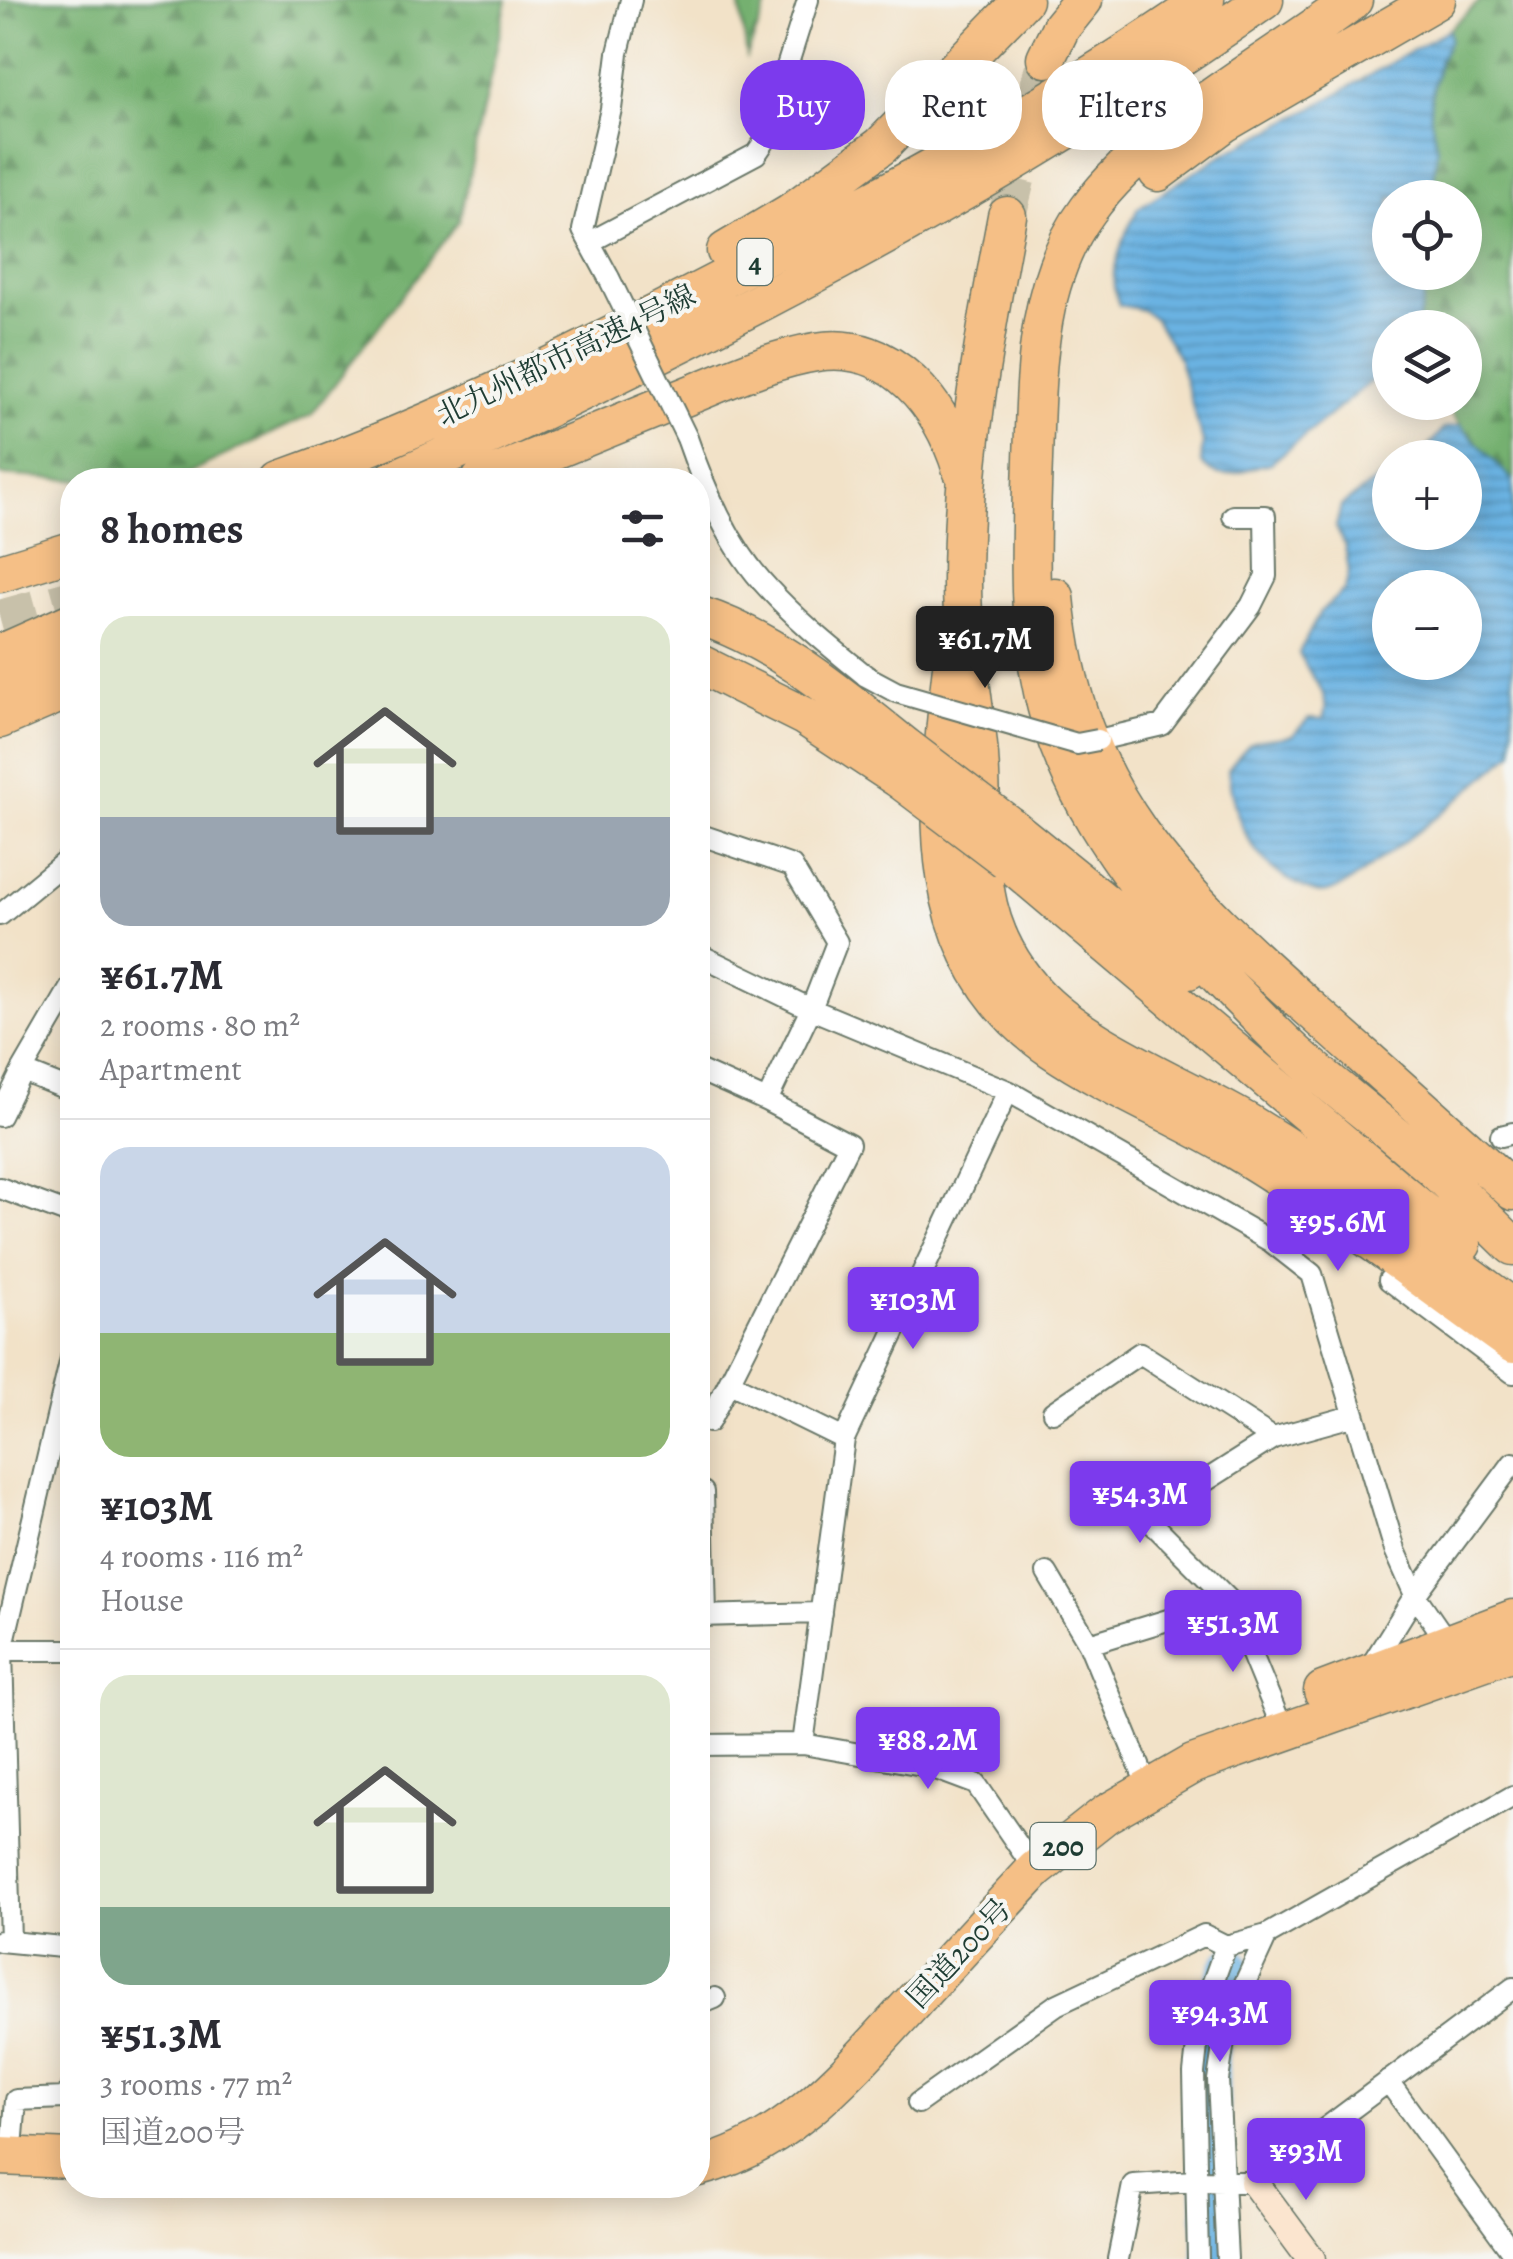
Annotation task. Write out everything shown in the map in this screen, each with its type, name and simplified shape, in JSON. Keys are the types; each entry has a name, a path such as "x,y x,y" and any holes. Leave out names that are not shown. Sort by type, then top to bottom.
{"highway":[{"path":"434,420 790,213 836,181 881,146 1023,0"},
{"path":"1046,58 1061,26 1083,0"},
{"name":"北九州都市高速4号線","path":"312,468 434,420 672,306 1043,104 1205,0"},
{"name":"北九州都市高速4号線","path":"419,468 583,393 833,266 1056,138 1264,0"},
{"path":"1353,0 1182,120 1121,172 1086,213 1066,247 1052,284 1036,371 1029,572 1040,673 1051,720 1095,820 1155,906 1297,1055 1432,1168 1513,1246"},
{"path":"1054,579 1066,333 1075,292 1092,248 1144,184 1224,123 1436,0"},
{"path":"1006,216 974,399 962,586 942,752 941,846 953,916 982,978 1014,1016 1051,1048 1287,1183 1513,1344"},
{"path":"1052,284 1044,371 1043,471 1058,626 1082,725 1105,780 1160,861 1228,936 1513,1191"},
{"path":"511,468 750,371 820,350 851,353 885,363 914,382 937,411 954,444 966,482"},
{"path":"0,573 60,554"},
{"path":"962,586 979,761 985,903 996,936 1015,968 1036,994 1090,1037 1255,1128 1513,1308"},
{"path":"710,621 798,666 905,764 1432,1168"},
{"path":"0,654 60,627"},
{"path":"0,682 60,657"},
{"path":"710,669 905,764"},
{"path":"0,719 60,693"},
{"path":"1009,844 1513,1288"},
{"name":"国道200号","path":"1370,1687 1448,1643 1513,1619"},
{"name":"国道200号","path":"710,2135 740,2124 786,2097 832,2058 1083,1805 1144,1778 1188,1743 1278,1720 1370,1687 1513,1651"},
{"name":"国道200号","path":"710,2162 752,2146 799,2117 839,2082 1028,1862"},
{"path":"4,2143 60,2139"},
{"path":"4,2143 60,2156"}],"street":[{"path":"631,0 583,230 687,438 695,468"},
{"path":"590,242 756,154 768,135 808,0"},
{"path":"710,505 764,585 866,676 896,692 1077,744 1162,725 1251,606 1266,576 1266,516 1233,516"},
{"path":"710,838 792,866 838,942 766,1101"},
{"path":"0,916 60,866"},
{"path":"710,960 811,1008 1008,1092 1270,1241 1312,1274 1395,1550 1414,1596 1448,1643"},
{"path":"0,1116 60,1006"},
{"path":"22,1071 60,1086"},
{"path":"710,1075 849,1144 710,1422"},
{"path":"804,1744 844,1440 1008,1092"},
{"path":"0,1188 60,1210"},
{"path":"1389,1280 1513,1373"},
{"path":"1053,1412 1140,1352 1273,1438"},
{"path":"730,1382 844,1440"},
{"path":"60,1404 1,1650 5,1941 60,1947"},
{"path":"1278,1720 1230,1601 1147,1518 1273,1438 1352,1416"},
{"path":"1370,1687 1414,1596 1513,1462"},
{"path":"1047,1572 1089,1644 1144,1778"},
{"path":"1089,1644 1230,1601"},
{"path":"710,1616 821,1613"},
{"path":"1,1650 60,1650"},
{"path":"710,1746 804,1744 928,1766 976,1784 1028,1862"},
{"path":"918,2103 1056,2005 1204,1935 1226,1946 1267,1934 1513,1796"},
{"path":"1198,2259 1226,2022 1267,1934"},
{"path":"1226,1946 1200,2018 1194,2073 1209,2182 1227,2259"},
{"path":"1118,2259 1134,2186 1254,2182 1513,1988"},
{"path":"1388,2081 1513,2253"},
{"path":"4,2143 16,2100 60,2098"},
{"path":"1254,2182 1311,2259"}],"green space":[{"path":"0,0 507,0 459,221 311,415 198,468 60,468 60,479 0,475"},
{"path":"739,0 769,0 747,56"},
{"path":"1481,0 1513,0 1513,481 1482,448 1482,440 1474,440 1457,420 1482,420 1482,310 1421,310 1423,290 1482,290 1482,180 1434,180 1437,148 1429,114 1439,61 1450,40 1449,29"}],"water":[{"path":"1449,29 1450,40 1439,61 1431,99 1437,148 1434,180 1372,180 1372,290 1423,290 1421,310 1372,310 1372,381 1271,463 1216,474 1201,462 1203,442 1178,357 1155,319 1143,310 1119,305 1114,271 1138,208 1220,156 1313,108"},
{"path":"1460,425 1474,440 1434,440 1444,428"},
{"path":"1482,448 1513,481 1513,752 1357,877 1330,891 1316,892 1280,874 1256,850 1234,804 1228,770 1254,742 1292,736 1309,718 1323,719 1325,700 1299,653 1320,612 1345,590 1349,572 1345,546 1336,527 1341,506 1372,484 1372,550 1482,550"}],"waterway":[{"path":"1214,2259 1208,2056 1214,2007 1231,1967"}],"tunnel":[{"path":"1007,216 1046,58"},
{"path":"0,619 60,602"}]}
